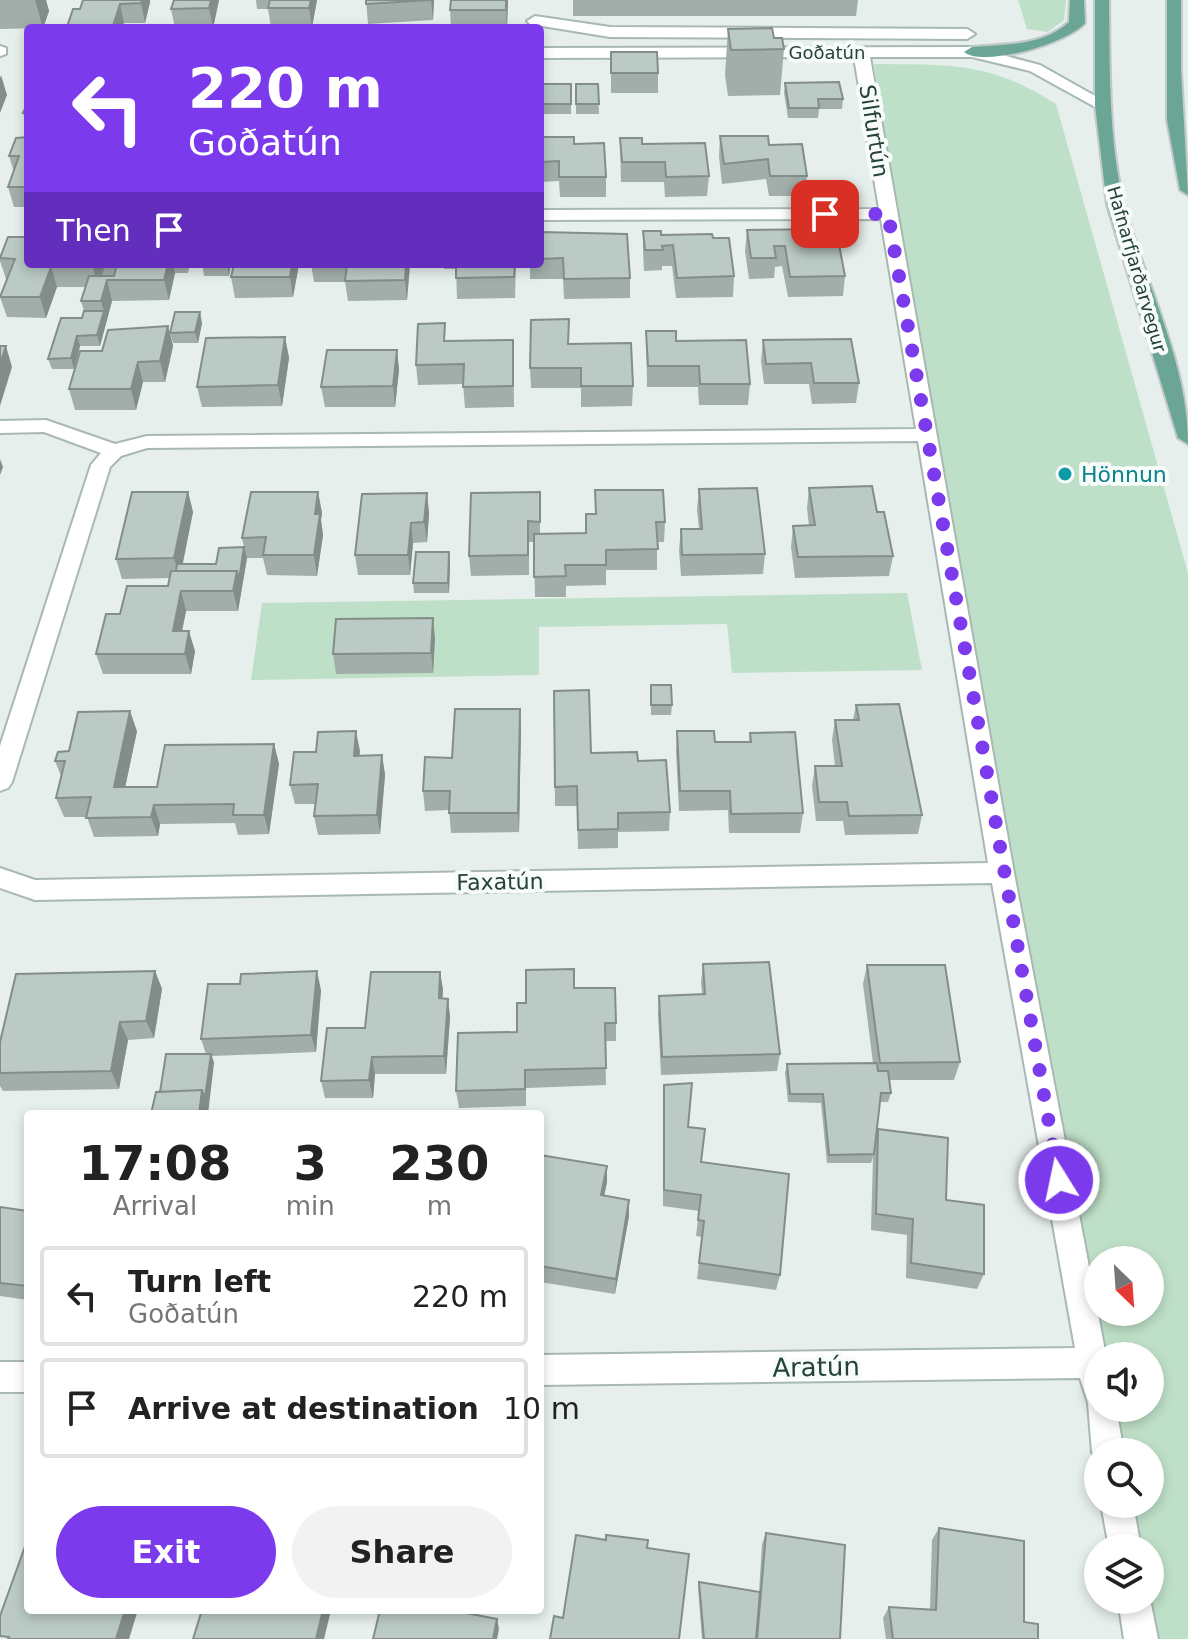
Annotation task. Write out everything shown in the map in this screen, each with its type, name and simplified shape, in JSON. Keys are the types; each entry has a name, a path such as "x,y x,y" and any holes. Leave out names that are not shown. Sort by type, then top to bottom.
{"main road":[{"path":"972,52 1063,36 1077,23 1077,0"},
{"name":"Hafnarfjarðarvegur","path":"1102,0 1103,105 1116,205 1188,438"},
{"path":"1174,0 1174,79 1188,190"}],"street":[{"path":"535,24 538,0"},
{"path":"544,25 610,32 967,34"},
{"name":"Silfurtún","path":"861,52 1002,873 1089,1342"},
{"name":"Goðatún","path":"544,53 972,52 1035,68 1103,105"},
{"path":"544,215 888,214"},
{"path":"0,427 46,426 114,451"},
{"path":"0,782 97,475 106,457 114,451 147,442 925,435"},
{"name":"Faxatún","path":"0,878 35,890 1002,873"},
{"name":"Aratún","path":"544,1370 1084,1378"},
{"path":"0,1377 24,1377"},
{"path":"1137,1614 1141,1639"}],"green space":[{"path":"1018,0 1066,0 1064,20 1048,32 1027,29"},
{"path":"874,64 968,68 1010,80 1056,104 1188,573 1188,1639 1160,1639 1155,1614 1164,1614 1164,1534 1138,1534 1134,1518 1164,1518 1164,1438 1118,1438 1116,1422 1164,1422 1164,1342 1101,1342 1098,1326 1164,1326 1164,1246 1084,1248 923,376"},
{"path":"907,593 922,670 732,673 727,624 539,627 539,675 251,680 262,603"}],"building":[{"path":"83,0 142,0 141,3 120,4 114,24 68,24 73,9 80,9"},
{"path":"174,0 211,0 209,8 171,9"},
{"path":"270,0 311,0 309,8 268,8"},
{"path":"366,0 431,0 366,4"},
{"path":"451,0 506,0 506,10 450,10"},
{"path":"772,28 774,38 782,38 784,49 731,50 728,29"},
{"path":"611,52 657,52 658,73 611,73"},
{"path":"839,82 843,99 818,99 819,108 789,108 785,83"},
{"path":"544,84 571,84 571,104 544,104"},
{"path":"576,84 598,84 599,104 576,104"},
{"path":"720,136 768,136 769,145 802,144 807,176 770,176 768,159 724,164"},
{"path":"24,137 24,187 8,187 19,156 9,156 16,138"},
{"path":"544,137 574,137 574,144 604,143 606,177 559,177 559,161 544,162"},
{"path":"620,138 642,138 642,144 705,143 709,176 666,177 665,162 622,162"},
{"path":"836,229 845,276 790,277 785,246 774,246 776,258 751,258 747,230"},
{"path":"643,231 661,231 661,235 712,234 713,238 729,238 734,276 677,278 673,245 662,246 663,250 645,250"},
{"path":"544,232 627,234 630,278 564,279 563,258 544,259"},
{"path":"8,237 24,237 24,268 51,268 40,297 0,297 15,259 0,258"},
{"path":"116,268 167,268 164,280 107,280 101,301 81,301 89,276 114,276"},
{"path":"233,268 291,268 290,277 231,277"},
{"path":"347,268 406,268 405,280 345,281"},
{"path":"456,268 515,268 514,277 456,278"},
{"path":"84,311 104,311 97,335 77,336 71,358 48,359 61,318 82,318"},
{"path":"175,312 200,312 195,332 170,333"},
{"path":"569,319 568,344 631,343 633,386 581,386 581,368 530,368 531,320"},
{"path":"445,323 444,341 513,340 513,386 463,387 464,364 416,365 418,324"},
{"path":"168,326 160,361 138,362 131,389 69,389 80,351 102,351 108,330"},
{"path":"646,331 676,331 676,341 746,340 750,384 700,384 699,366 648,366"},
{"path":"285,337 278,385 197,387 206,338"},
{"path":"851,339 859,383 814,383 811,363 766,364 763,340"},
{"path":"0,346 6,346 0,364"},
{"path":"327,350 397,350 393,386 321,387"},
{"path":"872,486 877,512 884,512 893,556 798,557 793,526 815,525 809,488"},
{"path":"757,488 765,554 682,555 681,529 702,529 699,489"},
{"path":"595,490 663,490 665,522 656,522 658,549 606,550 606,565 565,565 566,576 534,577 534,534 586,533 586,514 596,514"},
{"path":"132,492 188,492 174,558 116,559"},
{"path":"251,492 318,492 315,514 320,514 314,555 263,555 266,537 242,538"},
{"path":"540,492 540,522 528,521 528,555 469,556 471,493"},
{"path":"427,493 424,522 411,523 408,555 355,555 362,494"},
{"path":"244,547 239,580 237,571 176,571 177,564 216,564 219,548"},
{"path":"416,552 449,552 448,583 413,583"},
{"path":"171,571 237,571 233,591 181,591 173,631 189,631 185,654 96,654 106,614 120,614 127,586 168,586"},
{"path":"433,618 431,653 333,654 336,619"},
{"path":"651,685 671,685 672,705 651,705"},
{"path":"589,690 591,753 637,752 638,761 666,760 670,812 618,813 618,829 578,830 577,786 555,787 554,691"},
{"path":"899,704 922,815 849,816 847,802 819,802 815,766 842,766 835,720 859,720 856,705"},
{"path":"455,709 520,709 518,813 449,813 450,791 423,791 425,757 452,758"},
{"path":"130,711 114,787 157,787 165,745 274,744 264,815 233,815 234,804 154,805 151,817 86,818 91,797 56,798 65,761 55,761 58,752 69,751 78,712"},
{"path":"356,731 354,756 382,755 377,815 314,816 318,784 290,785 294,752 316,752 318,732"},
{"path":"677,731 714,731 715,742 751,742 750,733 795,732 803,813 731,814 730,791 680,791"},
{"path":"769,962 780,1054 662,1057 659,996 705,994 703,964"},
{"path":"867,965 945,965 960,1062 880,1063"},
{"path":"574,969 574,988 615,988 616,1023 605,1023 606,1068 525,1070 525,1089 456,1091 458,1033 517,1032 517,1003 526,1003 526,970"},
{"path":"155,971 146,1021 120,1022 111,1071 0,1073 0,1042 16,974"},
{"path":"317,971 311,1035 201,1039 208,984 240,984 241,974"},
{"path":"371,972 440,972 439,998 448,999 444,1056 372,1057 369,1080 321,1081 327,1028 365,1028"},
{"path":"166,1054 211,1054 205,1098 202,1090 160,1092"},
{"path":"877,1063 878,1071 888,1071 891,1093 881,1093 874,1154 829,1155 823,1094 790,1094 787,1064"},
{"path":"692,1083 688,1127 705,1129 701,1162 789,1174 780,1275 699,1263 704,1221 698,1220 701,1195 664,1190 664,1085"},
{"path":"202,1090 200,1110 152,1110 156,1092"},
{"path":"878,1129 948,1138 946,1200 984,1205 984,1274 911,1263 913,1219 876,1214"},
{"path":"544,1156 607,1166 601,1195 629,1200 616,1279 544,1267"},
{"path":"0,1207 24,1210 24,1286 0,1283"},
{"path":"939,1528 1024,1541 1024,1622 1038,1624 1038,1639 893,1639 889,1607 936,1610"},
{"path":"766,1533 845,1545 840,1639 757,1639"},
{"path":"576,1535 606,1540 606,1535 648,1540 647,1548 689,1554 679,1639 550,1639 554,1616 563,1618"},
{"path":"24,1549 24,1614 124,1614 116,1639 8,1639 0,1636 0,1616"},
{"path":"699,1582 760,1592 756,1639 704,1639"},
{"path":"201,1614 322,1614 316,1639 193,1639"},
{"path":"379,1614 471,1614 497,1619 493,1639 373,1639"}],"place":[{"name":"Hönnun","path":"1065,474"}],"route":[{"path":"825,214 888,214 1002,873 1059,1180"}]}
